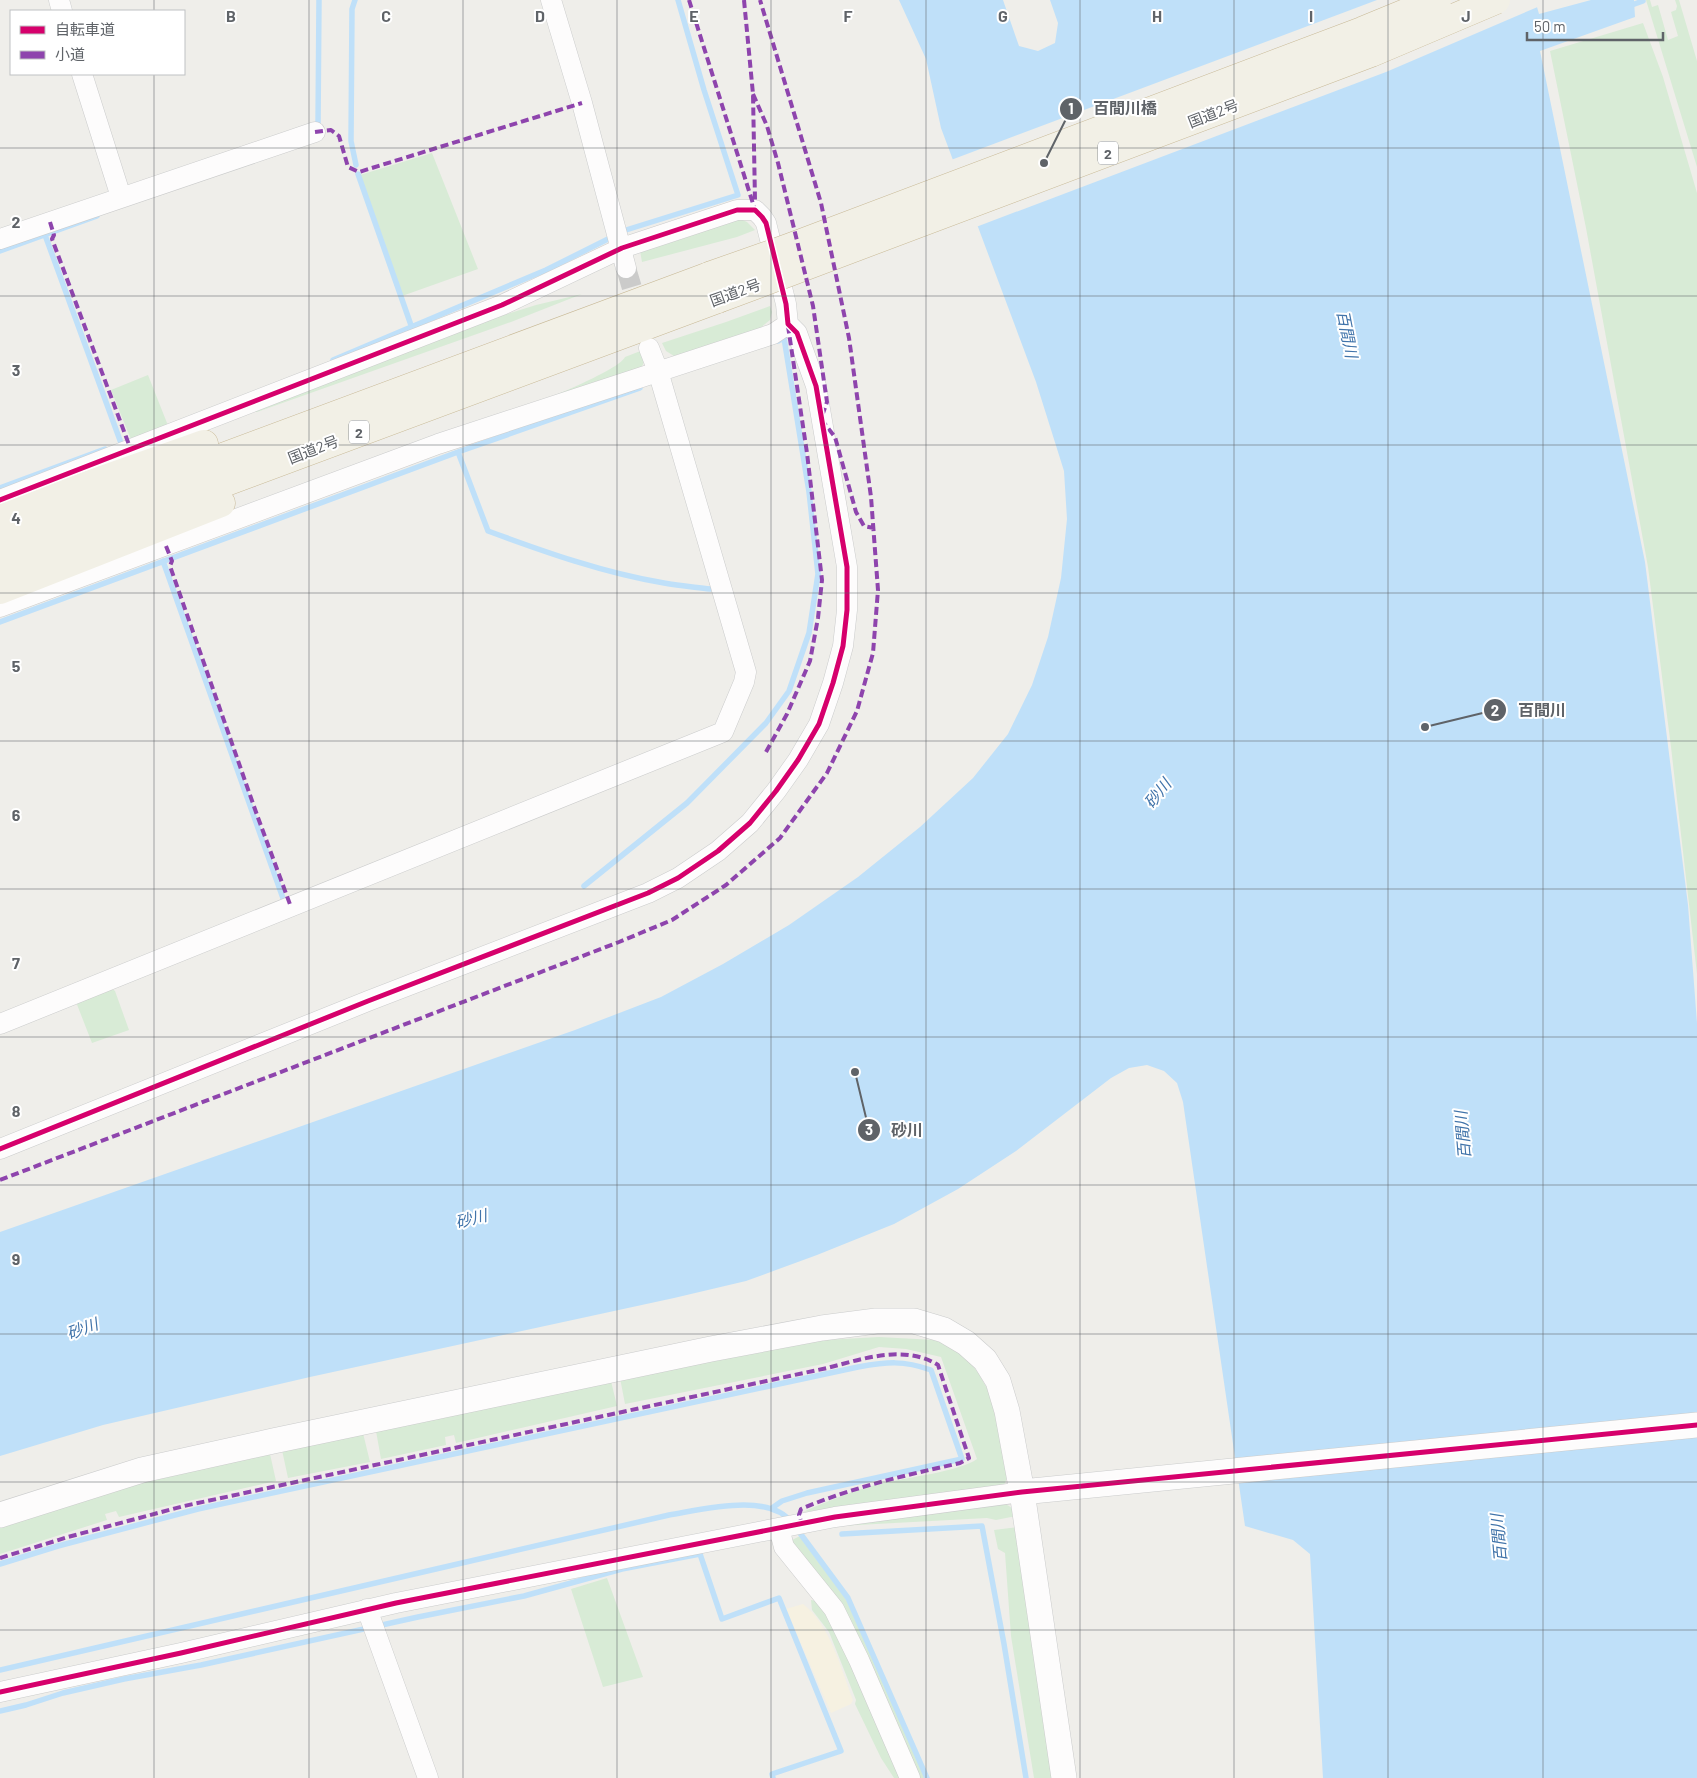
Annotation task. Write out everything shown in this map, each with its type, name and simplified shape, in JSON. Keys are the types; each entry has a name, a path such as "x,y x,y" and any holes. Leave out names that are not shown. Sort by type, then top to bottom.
{"highway":[{"name":"国道2号","path":"0,566 588,346 713,287 791,247 1326,45 1436,0"},
{"name":"国道2号","path":"0,540 382,397 713,287 1371,53 1496,0"},
{"path":"0,590 345,454 588,346"},
{"path":"0,516 330,399 382,397"}],"street":[{"path":"551,0 582,103 626,268"},
{"path":"82,75 121,197"},
{"path":"0,239 314,132"},
{"path":"0,500 502,305 619,239 737,210 755,210 766,224 786,304 788,324 797,333 816,386 847,567 847,610 843,646 836,674 818,724 798,760 776,791 750,824 718,851 678,878 648,893 368,1001 0,1149"},
{"path":"0,607 438,444 658,370 773,334 788,324"},
{"path":"0,1024 723,732 744,682 746,672 658,370 649,348"},
{"path":"0,1515 142,1470 241,1448 711,1349 822,1328 876,1321 914,1321 944,1330 966,1343 985,1360 998,1382 1007,1411 1022,1492 1064,1778"},
{"path":"0,1692 182,1653 371,1621 835,1517 1022,1492 1697,1425"},
{"path":"788,1527 784,1547 834,1609 859,1660 910,1778"},
{"path":"371,1621 428,1778"}],"green space":[{"path":"1646,0 1650,0 1652,7 1658,5 1668,40 1678,36 1671,12 1676,10 1675,0 1679,0 1697,61 1697,167"},
{"path":"1643,23 1663,77 1697,193 1697,974 1648,567 1586,228 1550,51"},
{"path":"432,153 478,269 402,296 360,175"},
{"path":"736,217 747,222 755,230 737,237 642,262 640,251"},
{"path":"582,294 511,322 257,412 249,412 504,315"},
{"path":"770,306 772,312 770,320 759,329 674,356 666,351 662,343 726,322"},
{"path":"643,350 644,361 639,370 530,406 597,376 620,363 625,357"},
{"path":"148,375 169,428 132,442 111,390"},
{"path":"111,988 115,991 129,1030 92,1043 76,1002"},
{"path":"879,1337 935,1340 948,1345 966,1357 979,1374 989,1392 1010,1471 1004,1485 803,1512 862,1489 946,1471 977,1459 941,1357 906,1349 879,1347 823,1364 625,1404 620,1378 806,1341"},
{"path":"611,1381 617,1406 456,1443 454,1435 445,1437 446,1445 381,1459 376,1431"},
{"path":"363,1433 370,1462 288,1478 282,1450"},
{"path":"270,1454 276,1481 119,1517 116,1511 105,1514 107,1520 0,1554 0,1528 96,1496 171,1475"},
{"path":"996,1502 1009,1506 1013,1509 1016,1516 996,1520 987,1518 839,1526"},
{"path":"1018,1527 1054,1778 1034,1778 1011,1636 1005,1553 998,1549 994,1530"},
{"path":"800,1536 846,1599 926,1778 915,1778 790,1541"},
{"path":"607,1578 643,1677 603,1687 571,1589"},
{"path":"811,1600 825,1605 903,1778 894,1778 881,1758 855,1704 856,1700 829,1632 812,1610"}],"sand":[{"path":"803,1604 821,1623 828,1635 853,1700 851,1704 831,1713 786,1609"}],"water":[{"path":"899,0 1003,0 1019,46 1038,51 1055,43 1058,23 1050,0 1535,0 1539,14 1591,0 1634,0 1635,17 1540,51 1645,562 1688,905 1697,1023 1697,1778 1323,1778 1310,1554 1293,1540 1245,1526 1183,1102 1177,1083 1164,1071 1147,1065 1129,1068 1111,1078 1016,1151 958,1189 894,1224 746,1281 310,1377 103,1425 0,1456 0,1232 575,1030 661,997 723,964 789,925 858,877 920,827 973,778 1008,734 1032,685 1048,637 1061,578 1067,519 1064,471 1036,382 941,128 926,59"}],"pier":[{"path":"1377,0 1538,0 1540,6 1386,72 976,227 951,160"}],"waterway":[{"path":"318,127 319,0"},
{"path":"355,0 352,9 351,141 356,165"},
{"path":"333,360 546,270 626,230 738,195 704,90 678,0"},
{"path":"1629,6 1643,1"},
{"path":"358,174 412,328"},
{"path":"0,251 97,216"},
{"path":"45,235 121,443"},
{"path":"584,886 687,803 766,723 789,691 809,633 818,574 809,492 784,338 778,341"},
{"path":"0,622 458,452 640,388"},
{"path":"0,488 105,449"},
{"path":"458,452 488,531 553,554 619,574 676,585 710,589 714,587"},
{"path":"163,561 284,901"},
{"path":"0,1564 58,1546 198,1509 858,1367 903,1363 931,1370 962,1459 807,1493 782,1501 772,1508"},
{"path":"0,1670 669,1515 716,1507 751,1505 781,1513 791,1522"},
{"path":"842,1534 982,1526 1026,1778"},
{"path":"797,1529 848,1598 927,1778"},
{"path":"0,1711 63,1693 124,1679 201,1665 418,1617 524,1596 622,1569 700,1554 722,1619 779,1598 841,1751 772,1774 773,1778"}],"tunnel":[{"path":"626,268 640,315"}],"marked path":[{"path":"689,0 755,210"},
{"path":"744,0 753,94 755,200"},
{"path":"0,1180 672,920 726,885 780,838 827,773 857,711 873,653 878,590 871,497 849,338 821,203 760,0"},
{"path":"753,94 767,126 778,163 813,306 827,402 821,419 835,437 856,512 864,526 874,528"},
{"path":"315,132 331,130 339,136 348,167 359,172 582,103"},
{"path":"50,222 54,235 52,239 131,450"},
{"path":"766,752 787,714 810,661 818,618 822,580 807,453 788,326"},
{"path":"166,546 172,561 170,566 291,907"},
{"path":"0,1558 68,1537 184,1506 883,1355 911,1355 938,1365 969,1458 960,1463 880,1482 821,1501 801,1509 799,1515 802,1524"}],"cycle path":[{"path":"0,500 502,305 622,248 737,210 755,210 766,223 786,304 788,324 797,333 816,386 847,567 847,610 843,646 819,724 798,760 776,791 750,823 718,851 678,878 648,893 368,1001 0,1149"},
{"path":"0,1692 181,1653 396,1603 835,1517 1022,1492 1697,1425"}],"place":[{"name":"百間川橋","path":"1044,163"},
{"name":"百間川","path":"1425,727"},
{"name":"砂川","path":"855,1072"}]}
